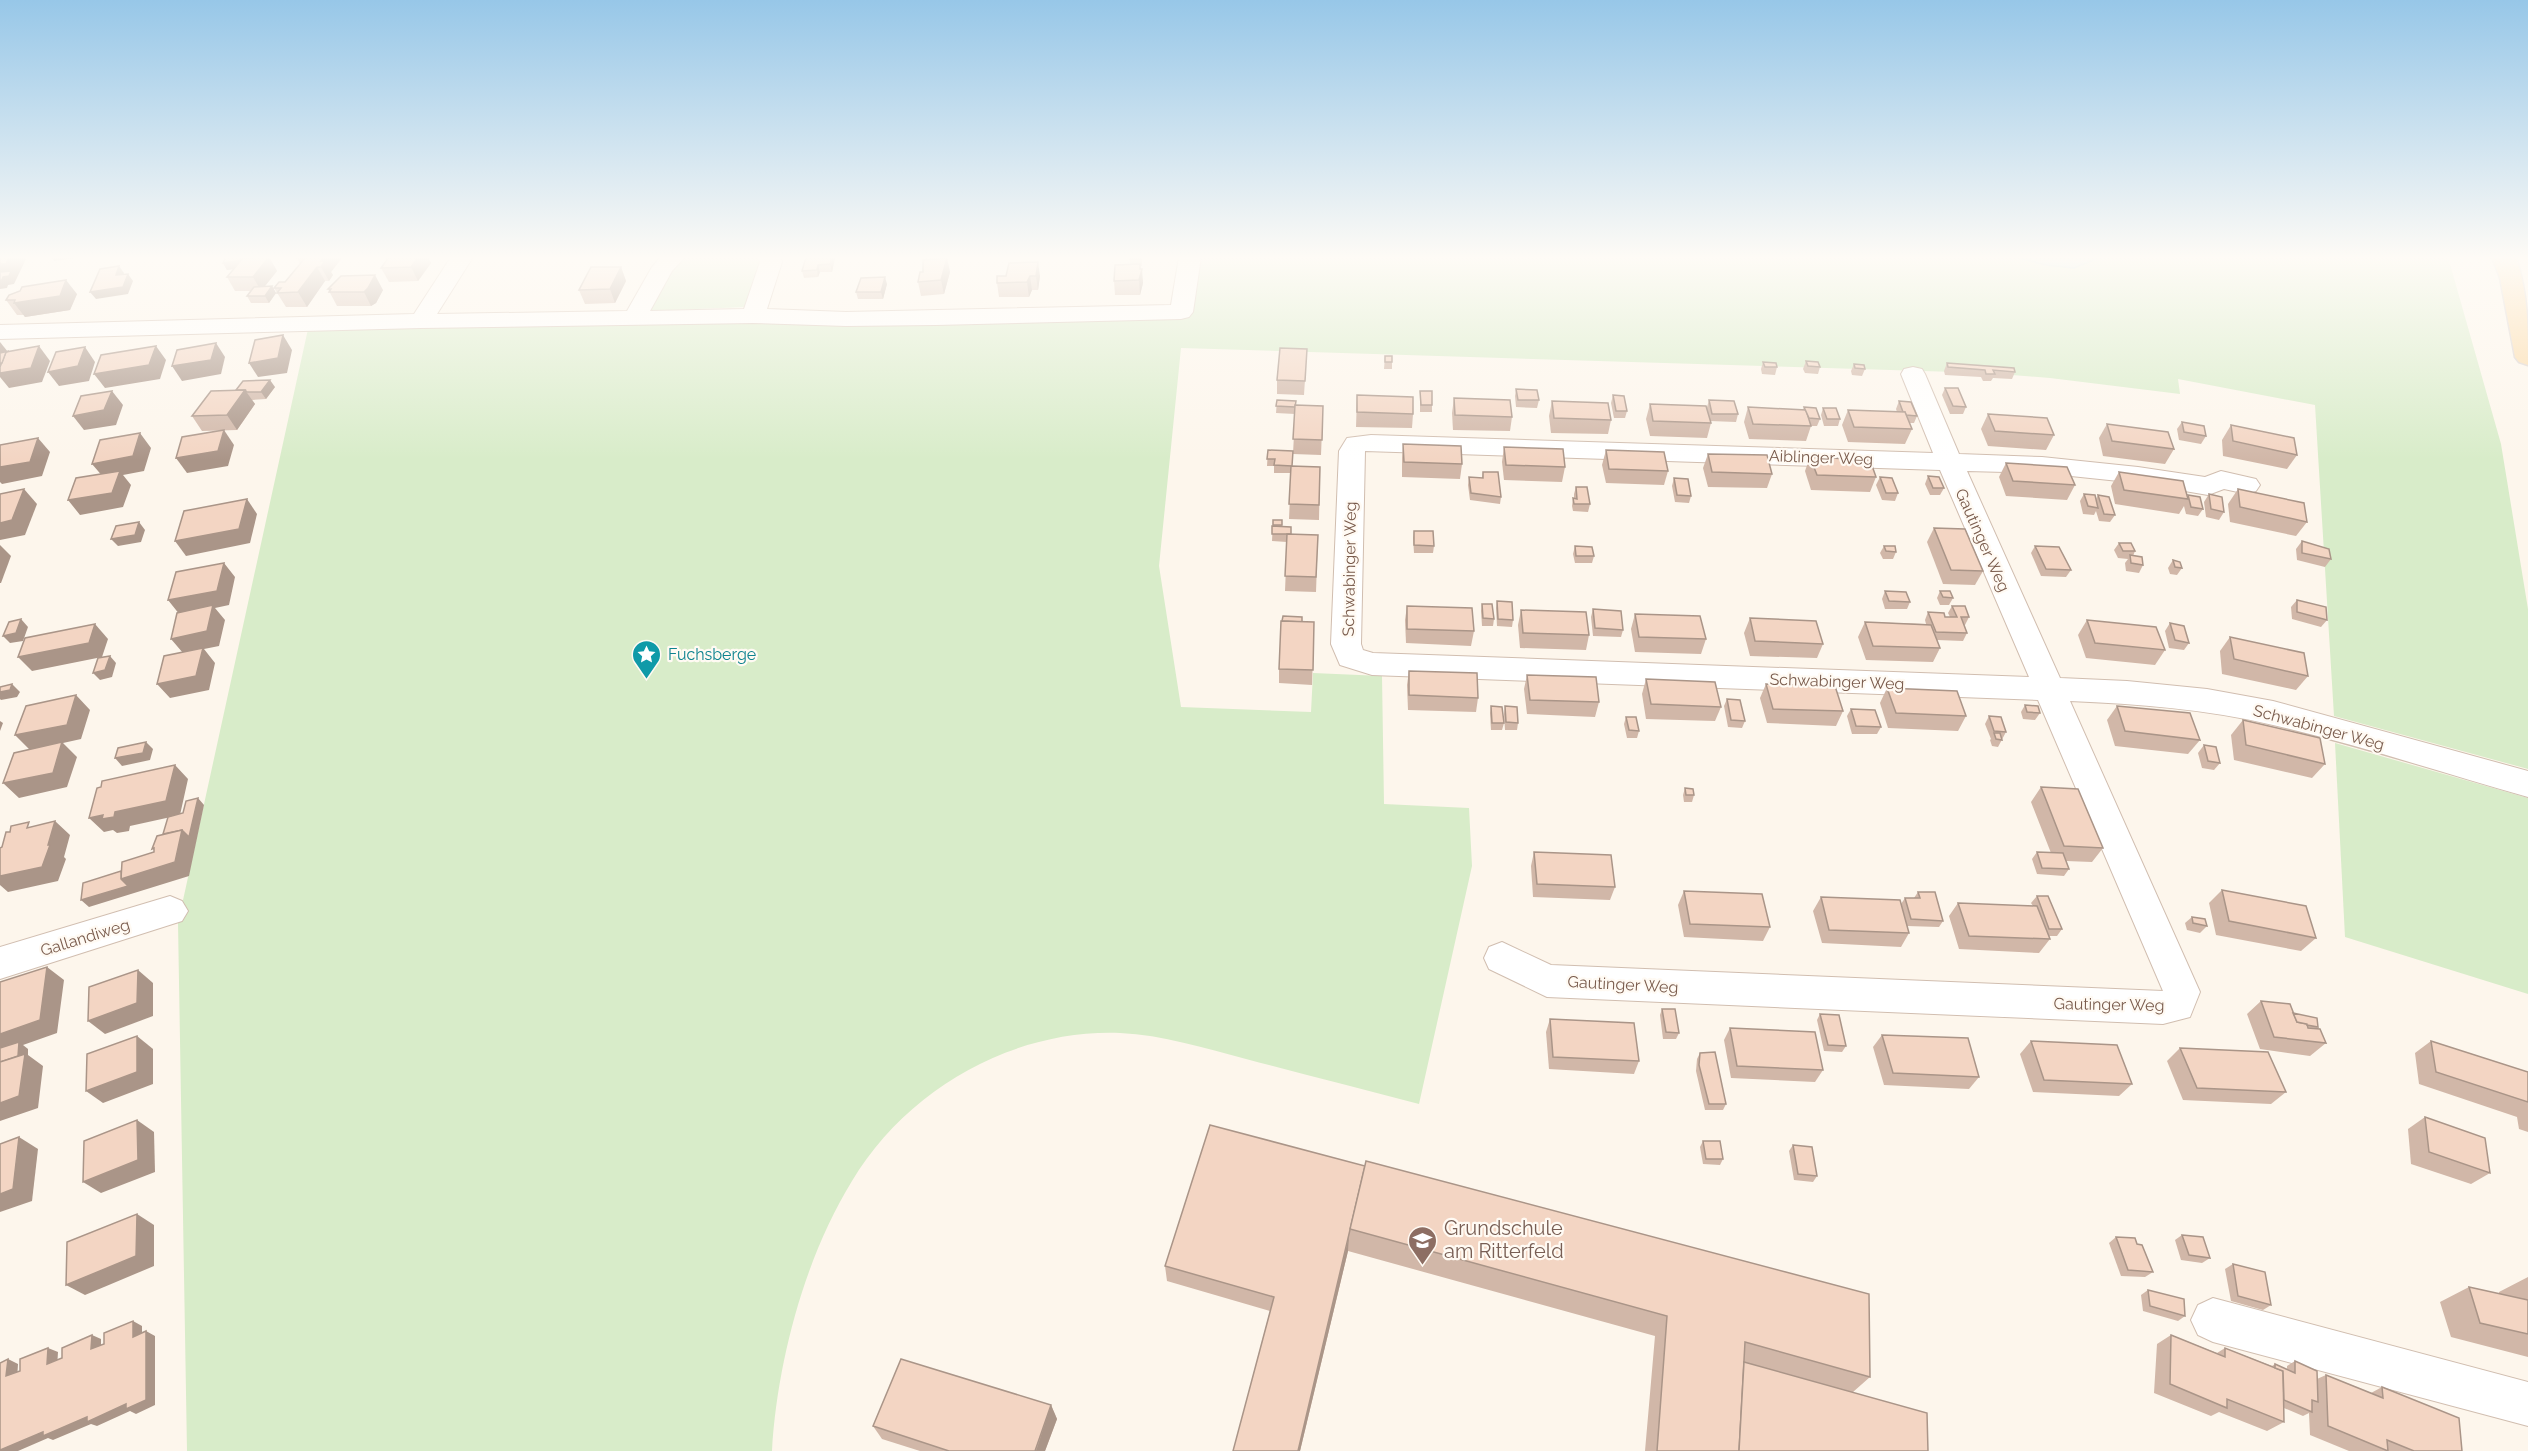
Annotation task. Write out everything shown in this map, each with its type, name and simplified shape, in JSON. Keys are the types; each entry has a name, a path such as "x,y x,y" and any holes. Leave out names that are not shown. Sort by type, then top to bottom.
{"main road":[{"path":"2521,325 2528,357"}],"street":[{"path":"0,332 279,325"},
{"name":"Gautinger Weg","path":"1502,958 1547,981 2163,1008 2177,1005 2182,992 1913,374"},
{"name":"Aiblinger Weg","path":"1356,444 1371,442 2042,465 2138,475 2208,486 2221,480 2247,485"},
{"name":"Schwabinger Weg","path":"1356,444 1352,451 1346,644 1351,657 1372,664 2139,693 2206,701 2273,713 2528,784"},
{"name":"Gallandiweg","path":"0,963 170,910"},
{"path":"2213,1320 2528,1404"}],"green space":[{"path":"559,325 2467,325 2501,444 2528,609 2528,769 2334,716 2315,405 2178,379 2180,394 2050,378 1987,373 1181,348 1159,566 1181,707 1311,712 1313,673 1382,676 1384,804 1469,808 1472,866 1419,1104 1199,1046 1152,1036 1120,1033 1080,1034 1041,1042 1003,1054 966,1071 933,1093 902,1118 875,1148 852,1181 820,1243 796,1311 780,1382 772,1451 187,1451 178,923 308,329"},
{"path":"2335,743 2528,798 2528,994 2345,937"}],"building":[{"path":"283,335 278,358 249,363 255,340"},
{"path":"216,343 211,360 172,366 177,350"},
{"path":"39,346 31,368 0,373 6,352"},
{"path":"156,346 149,365 94,374 101,355"},
{"path":"85,347 78,366 48,372 56,352"},
{"path":"1280,348 1307,349 1305,381 1277,380"},
{"path":"9,351 6,352 0,363 0,353"},
{"path":"1385,356 1392,356 1392,362 1385,362"},
{"path":"1806,361 1818,362 1820,367 1808,366"},
{"path":"1763,362 1776,363 1777,367 1765,367"},
{"path":"1947,363 2014,368 2015,372 1993,370 1995,374 1986,374 1985,370 1948,367"},
{"path":"1854,364 1864,365 1865,369 1855,368"},
{"path":"270,380 261,392 236,390 243,381"},
{"path":"1945,388 1958,388 1966,407 1953,406"},
{"path":"1516,389 1537,390 1539,400 1518,400"},
{"path":"245,390 227,415 192,416 211,391"},
{"path":"112,391 104,410 73,416 81,396"},
{"path":"1420,391 1432,391 1432,405 1421,405"},
{"path":"1357,395 1413,397 1413,414 1357,412"},
{"path":"1613,395 1624,396 1627,411 1616,411"},
{"path":"1454,398 1510,400 1512,417 1455,415"},
{"path":"1277,400 1296,401 1295,407 1276,406"},
{"path":"1709,400 1734,401 1738,414 1712,414"},
{"path":"1552,401 1608,403 1611,420 1554,418"},
{"path":"1899,401 1911,402 1917,416 1906,415"},
{"path":"1650,404 1706,406 1711,423 1653,421"},
{"path":"1295,405 1323,406 1322,440 1293,439"},
{"path":"1748,407 1806,410 1811,426 1753,424"},
{"path":"1804,407 1816,408 1820,419 1809,418"},
{"path":"1823,408 1836,408 1840,419 1827,419"},
{"path":"1848,410 1905,412 1912,429 1854,427"},
{"path":"1988,414 2047,418 2054,435 1995,431"},
{"path":"2182,422 2204,426 2206,436 2184,432"},
{"path":"2107,424 2168,432 2174,449 2112,441"},
{"path":"2231,425 2294,438 2297,455 2233,441"},
{"path":"224,430 218,451 176,458 182,437"},
{"path":"140,433 133,456 92,464 100,440"},
{"path":"38,438 30,462 0,467 0,445"},
{"path":"1403,444 1461,446 1462,464 1404,462"},
{"path":"1504,447 1563,449 1565,467 1506,465"},
{"path":"1268,450 1293,451 1292,466 1274,465 1275,459 1267,459"},
{"path":"1606,450 1664,452 1668,471 1609,469"},
{"path":"1708,454 1767,455 1772,474 1712,472"},
{"path":"1810,457 1870,460 1876,477 1817,475"},
{"path":"2006,463 2067,467 2075,485 2013,481"},
{"path":"1291,466 1320,467 1319,505 1289,504"},
{"path":"120,471 112,493 68,500 76,478"},
{"path":"1483,472 1498,472 1501,497 1471,493 1469,477 1483,478"},
{"path":"2119,472 2183,481 2188,499 2124,490"},
{"path":"1928,476 1939,477 1944,488 1933,488"},
{"path":"1880,477 1892,478 1898,493 1886,493"},
{"path":"1674,478 1688,479 1691,496 1677,495"},
{"path":"1576,487 1587,487 1590,504 1574,504 1573,498 1577,499"},
{"path":"24,489 12,520 0,523 0,494"},
{"path":"2238,489 2304,503 2307,522 2240,507"},
{"path":"2084,494 2095,495 2098,508 2088,506"},
{"path":"2209,494 2222,497 2224,512 2211,509"},
{"path":"2098,495 2109,497 2115,515 2104,514"},
{"path":"2188,495 2200,497 2203,509 2191,507"},
{"path":"247,499 239,529 175,541 184,511"},
{"path":"1273,520 1282,520 1282,525 1273,525"},
{"path":"139,522 135,535 111,539 116,526"},
{"path":"1272,526 1291,527 1291,534 1272,534"},
{"path":"1934,528 1965,529 1983,571 1951,570"},
{"path":"1414,531 1433,531 1434,546 1414,545"},
{"path":"1287,534 1318,535 1316,577 1285,576"},
{"path":"2302,541 2329,549 2331,559 2302,553"},
{"path":"2119,543 2131,543 2135,551 2123,551"},
{"path":"1575,546 1592,547 1594,556 1576,556"},
{"path":"1884,546 1895,546 1896,552 1886,551"},
{"path":"2035,546 2059,547 2071,570 2046,569"},
{"path":"2130,555 2142,557 2143,565 2131,563"},
{"path":"2173,560 2180,562 2182,568 2175,567"},
{"path":"224,563 217,591 168,600 176,572"},
{"path":"1885,591 1906,592 1910,602 1889,601"},
{"path":"1940,591 1950,591 1953,598 1943,597"},
{"path":"2297,600 2326,607 2327,620 2297,612"},
{"path":"1497,601 1512,602 1513,620 1498,619"},
{"path":"1482,604 1492,604 1494,619 1483,618"},
{"path":"213,605 207,631 171,639 177,613"},
{"path":"1407,606 1472,608 1474,631 1407,629"},
{"path":"1952,606 1965,606 1969,617 1961,617 1967,633 1936,632 1928,612 1944,613 1945,617 1957,617"},
{"path":"1593,609 1621,611 1623,630 1595,628"},
{"path":"1521,610 1586,612 1589,635 1523,633"},
{"path":"1635,614 1700,616 1706,639 1639,637"},
{"path":"1283,616 1302,617 1302,622 1282,621"},
{"path":"1750,618 1816,621 1823,644 1755,641"},
{"path":"21,619 16,633 3,636 9,622"},
{"path":"2087,620 2156,627 2165,650 2095,643"},
{"path":"1281,621 1314,622 1313,670 1279,669"},
{"path":"1865,622 1931,625 1940,648 1873,646"},
{"path":"2170,623 2184,626 2189,643 2175,640"},
{"path":"95,624 89,643 18,657 25,638"},
{"path":"2230,637 2304,653 2308,676 2234,659"},
{"path":"203,648 196,676 157,684 164,656"},
{"path":"110,656 105,670 93,673 98,658"},
{"path":"1409,671 1477,673 1478,698 1409,695"},
{"path":"1527,675 1596,677 1599,702 1530,700"},
{"path":"1646,679 1715,682 1721,707 1651,704"},
{"path":"12,684 10,690 0,692 0,687"},
{"path":"1766,684 1835,686 1843,711 1773,709"},
{"path":"1887,688 1957,691 1966,716 1896,713"},
{"path":"76,695 67,725 15,735 26,706"},
{"path":"1727,699 1740,700 1745,721 1731,720"},
{"path":"2025,705 2038,706 2040,713 2027,712"},
{"path":"1491,706 1502,707 1504,723 1492,723"},
{"path":"1505,706 1517,707 1518,723 1506,722"},
{"path":"2117,706 2190,713 2200,740 2125,731"},
{"path":"1851,709 1875,710 1881,727 1856,726"},
{"path":"1989,716 2001,717 2006,732 1994,731"},
{"path":"1626,717 1636,717 1639,731 1629,730"},
{"path":"2243,720 2320,738 2325,764 2246,745"},
{"path":"1994,733 2000,733 2002,740 1996,739"},
{"path":"62,742 53,773 3,783 14,753"},
{"path":"146,742 143,753 115,758 118,748"},
{"path":"2204,745 2216,747 2220,763 2208,761"},
{"path":"175,765 166,801 115,812 114,817 102,819 103,815 89,818 97,788 101,787 102,781"},
{"path":"2041,787 2078,789 2103,848 2064,846"},
{"path":"1685,788 1693,789 1694,795 1686,795"},
{"path":"198,798 189,837 182,830 163,834 168,817 183,813 186,801"},
{"path":"55,821 42,867 0,876 0,848 11,826 29,822 27,828"},
{"path":"182,830 175,862 121,879 122,862 154,852 154,848 152,849 157,836"},
{"path":"1534,852 1611,855 1615,887 1537,884"},
{"path":"2037,852 2063,853 2069,869 2042,868"},
{"path":"121,871 121,879 128,886 81,900 83,883"},
{"path":"2222,890 2306,906 2316,938 2229,921"},
{"path":"1684,891 1762,894 1770,927 1690,924"},
{"path":"1918,892 1935,892 1943,921 1911,919 1905,898 1920,898"},
{"path":"2037,896 2048,896 2062,929 2049,929"},
{"path":"1821,897 1900,900 1909,933 1829,930"},
{"path":"1958,903 2037,906 2050,939 1969,936"},
{"path":"2192,917 2205,919 2207,926 2193,923"},
{"path":"47,967 40,1020 0,1034 0,982"},
{"path":"138,970 137,1003 88,1021 89,987"},
{"path":"2261,1001 2290,1004 2297,1022 2307,1024 2308,1028 2320,1029 2326,1043 2274,1037"},
{"path":"1662,1009 1675,1009 1679,1033 1666,1032"},
{"path":"2293,1013 2317,1018 2318,1027 2297,1022"},
{"path":"1820,1014 1839,1015 1846,1046 1828,1045"},
{"path":"1550,1019 1634,1023 1639,1061 1553,1057"},
{"path":"1730,1028 1815,1032 1823,1070 1737,1066"},
{"path":"1882,1035 1968,1038 1979,1077 1893,1073"},
{"path":"137,1036 137,1072 86,1091 87,1054"},
{"path":"2031,1041 2117,1045 2132,1084 2044,1080"},
{"path":"2431,1041 2528,1072 2528,1102 2436,1072"},
{"path":"19,1042 18,1056 0,1062 0,1048"},
{"path":"2180,1048 2268,1052 2286,1092 2197,1088"},
{"path":"1715,1052 1726,1104 1709,1104 1699,1065 1700,1053"},
{"path":"25,1054 19,1096 0,1103 0,1062"},
{"path":"2425,1117 2485,1138 2490,1173 2429,1152"},
{"path":"137,1120 138,1160 83,1182 84,1141"},
{"path":"1210,1125 1365,1166 1298,1451 1233,1451 1274,1297 1165,1266"},
{"path":"19,1137 13,1189 0,1194 0,1144"},
{"path":"1703,1141 1720,1141 1723,1159 1706,1159"},
{"path":"1793,1145 1812,1147 1817,1176 1798,1174"},
{"path":"1366,1161 1869,1294 1870,1377 1745,1342 1739,1451 1657,1451 1667,1316 1350,1229"},
{"path":"137,1214 136,1256 66,1285 67,1242"},
{"path":"2182,1235 2203,1237 2210,1258 2189,1255"},
{"path":"2116,1237 2135,1238 2137,1244 2142,1245 2153,1272 2128,1270"},
{"path":"2233,1264 2265,1272 2271,1305 2238,1296"},
{"path":"2469,1287 2528,1300 2528,1334 2480,1323"},
{"path":"2148,1290 2184,1299 2185,1316 2150,1306"},
{"path":"133,1321 133,1337 146,1331 146,1400 126,1409 126,1404 87,1422 87,1417 43,1436 43,1432 0,1450 0,1363 8,1359 6,1376 20,1371 20,1359 48,1348 47,1364 62,1358 62,1348 92,1335 91,1349 104,1344 104,1333"},
{"path":"2171,1335 2225,1357 2225,1348 2283,1371 2284,1422 2227,1399 2227,1408 2170,1384"},
{"path":"901,1359 1051,1405 1035,1451 949,1451 873,1426"},
{"path":"2295,1361 2317,1371 2318,1402 2312,1400 2312,1412 2284,1400 2283,1371 2275,1368 2275,1364 2295,1373"},
{"path":"1744,1362 1927,1413 1928,1451 1739,1451"},
{"path":"2326,1375 2383,1398 2382,1387 2459,1418 2462,1451 2414,1451 2387,1440 2388,1451 2328,1426"}],"place":[{"name":"Fuchsberge","path":"647,680"},
{"name":"Grundschule am Ritterfeld","path":"1423,1266"}]}
